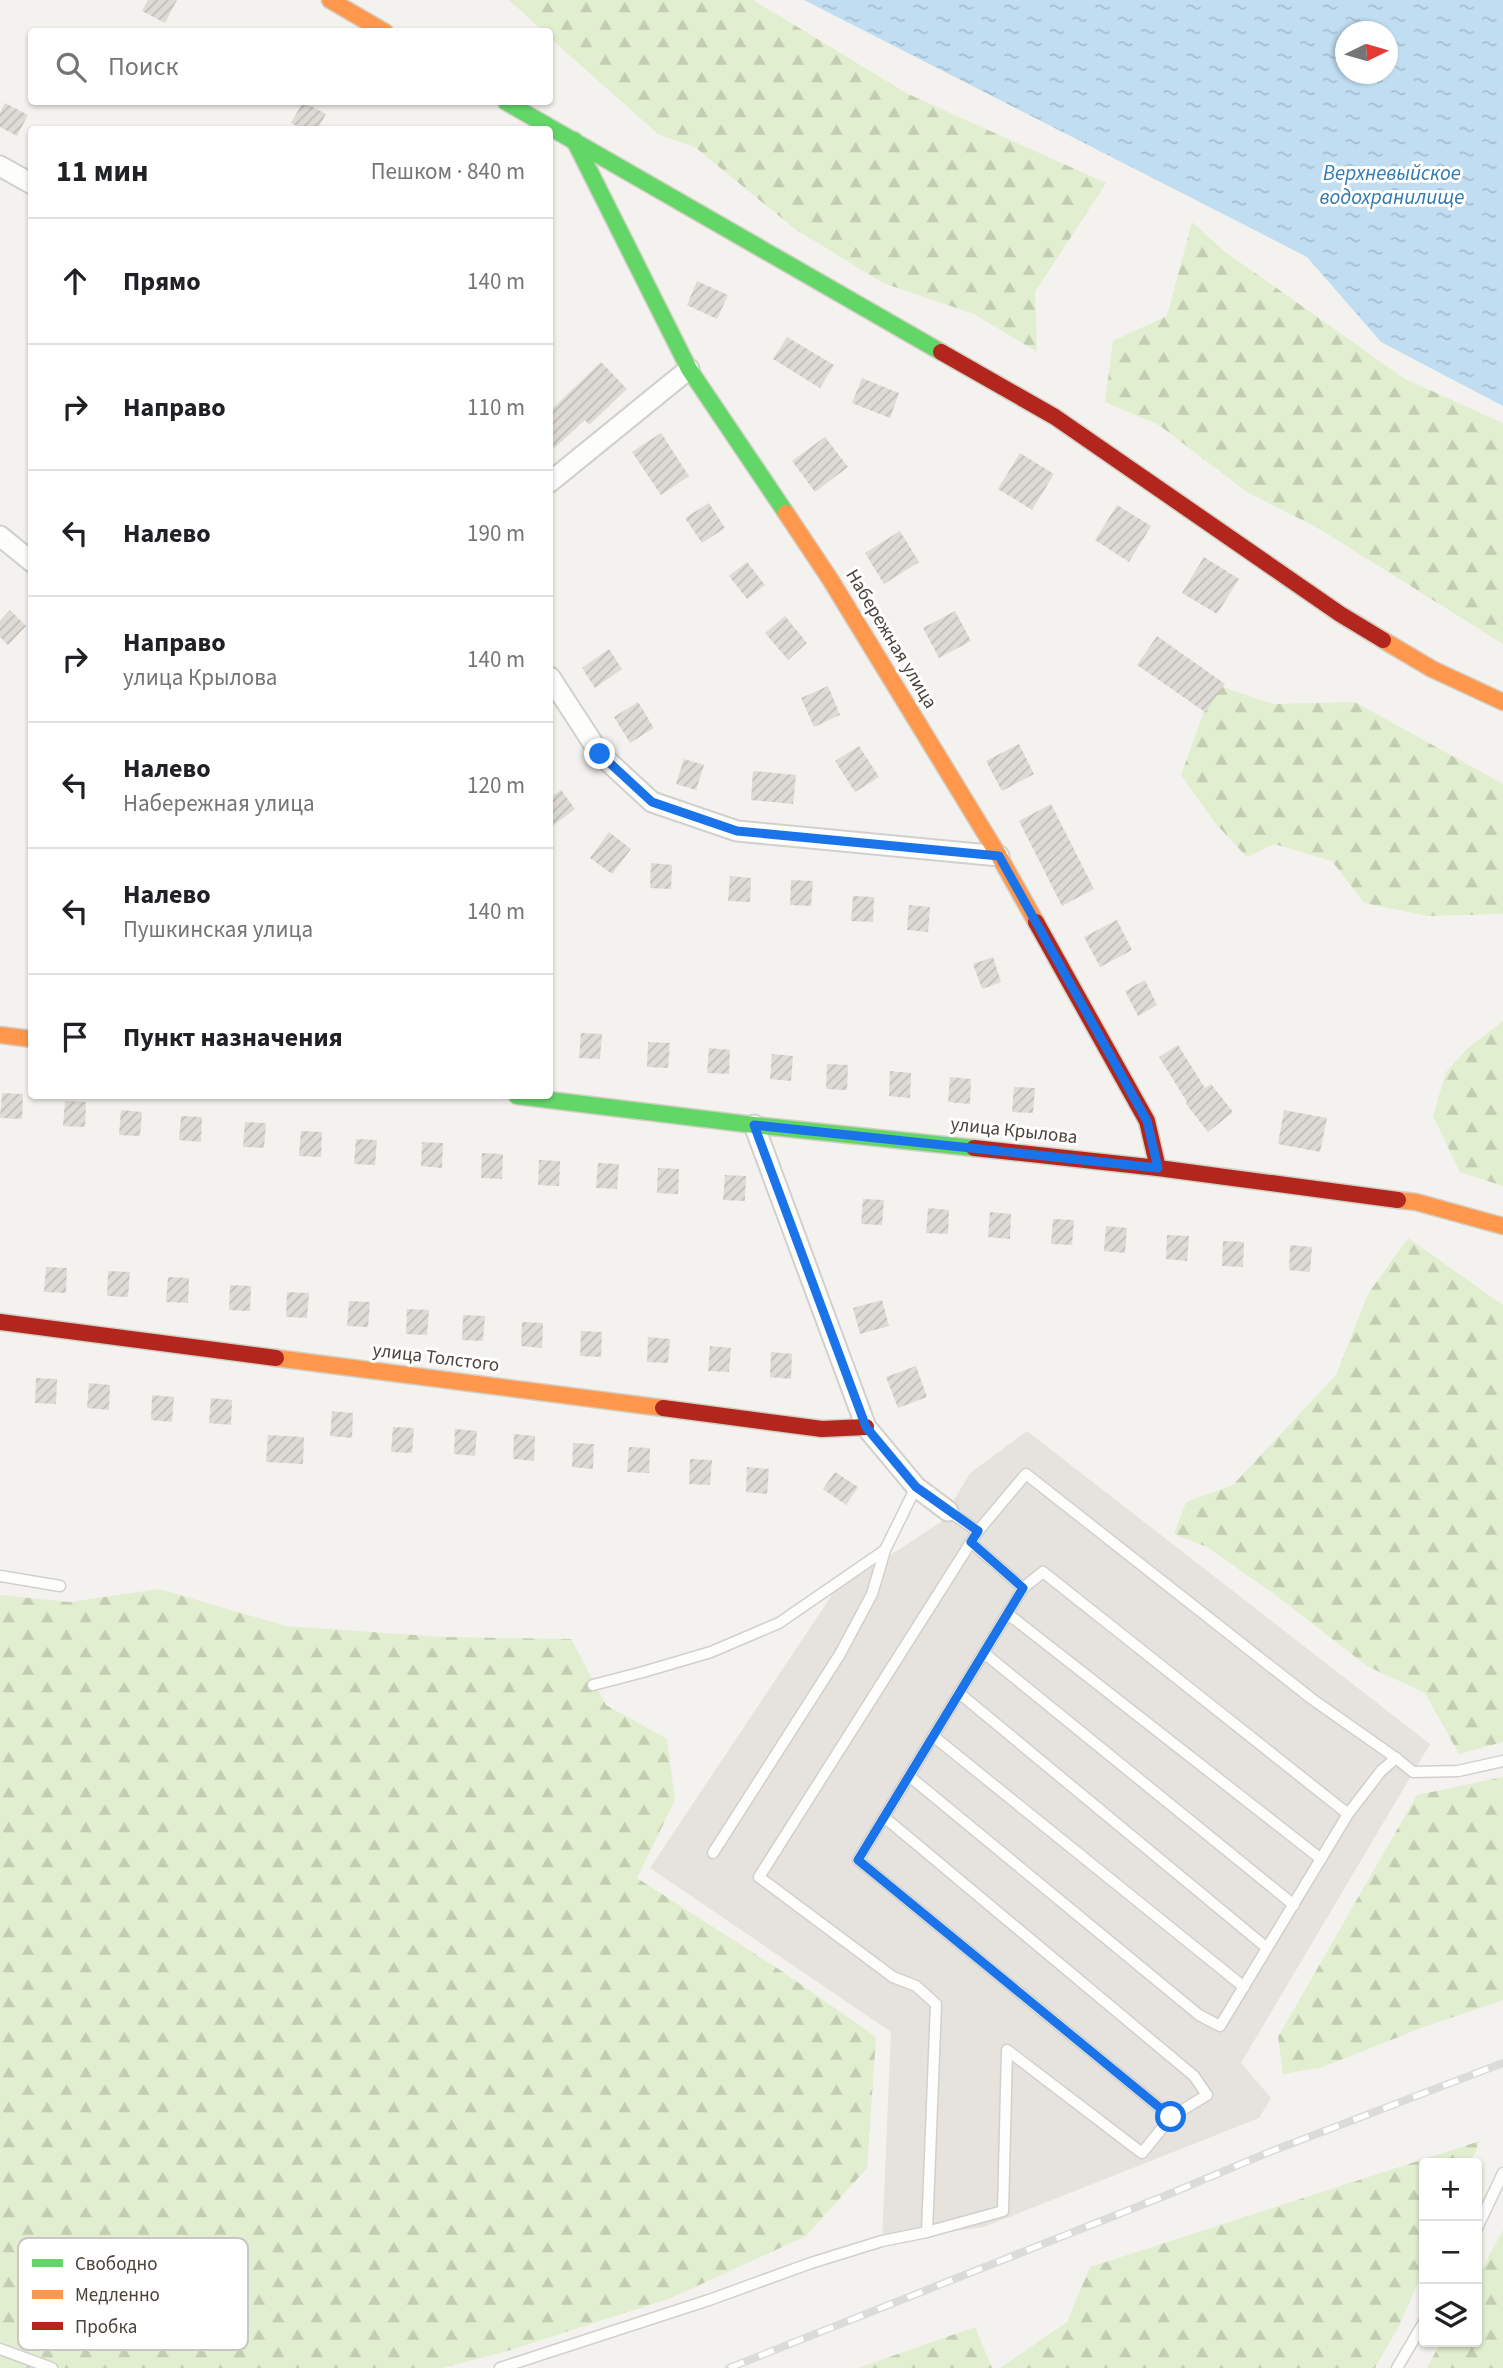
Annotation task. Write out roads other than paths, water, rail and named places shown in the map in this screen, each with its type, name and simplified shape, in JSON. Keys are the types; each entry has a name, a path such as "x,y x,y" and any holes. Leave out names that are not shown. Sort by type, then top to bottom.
{"street":[{"path":"330,0 378,28"},
{"path":"511,105 549,126"},
{"path":"553,128 1055,417 1340,614 1432,669 1503,702"},
{"name":"Набережная улица","path":"574,140 689,369 830,579 999,856 1147,1121 1158,1168"},
{"path":"0,166 28,182"},
{"path":"553,480 689,369"},
{"path":"0,536 28,559"},
{"path":"553,682 600,754 652,802 737,831 999,856"},
{"path":"0,1035 28,1038"},
{"name":"улица Крылова","path":"542,1099 754,1125 1158,1168 1416,1202 1503,1226"},
{"path":"754,1125 866,1427 916,1487 948,1511"},
{"name":"улица Толстого","path":"0,1322 822,1429 866,1427"}],"lane":[{"path":"927,2232 936,2004 916,1986 893,1977 759,1877 978,1531 1026,1474 1312,1699 1413,1772 1458,1771 1503,1762"},
{"path":"713,1853 841,1654 872,1594 885,1550 916,1487"},
{"path":"948,1511 978,1531"},
{"path":"971,1542 1023,1588"},
{"path":"593,1685 711,1652 779,1623 885,1550"},
{"path":"1171,2117 858,1860 1023,1588 1044,1572 1348,1814"},
{"path":"0,1576 60,1586"},
{"path":"1007,1614 1321,1859"},
{"path":"984,1653 1294,1905"},
{"path":"959,1693 1268,1948"},
{"path":"933,1736 1244,1987"},
{"path":"909,1776 1199,2015 1220,2026 1348,1814 1381,1771 1396,1758"},
{"path":"500,2368 811,2263 882,2241 1003,2211 1007,2050 1142,2153 1171,2117 1206,2095 1194,2076 884,1817"},
{"path":"1480,2221 1503,2172"},
{"path":"1397,2368 1419,2331"},
{"path":"0,2349 52,2368"}],"water":[{"name":"Верхневыйское водохранилище","path":"804,0 1503,0 1503,406 1381,342 1307,257"}],"railway":[{"path":"729,2368 1272,2151 1503,2063"}]}
